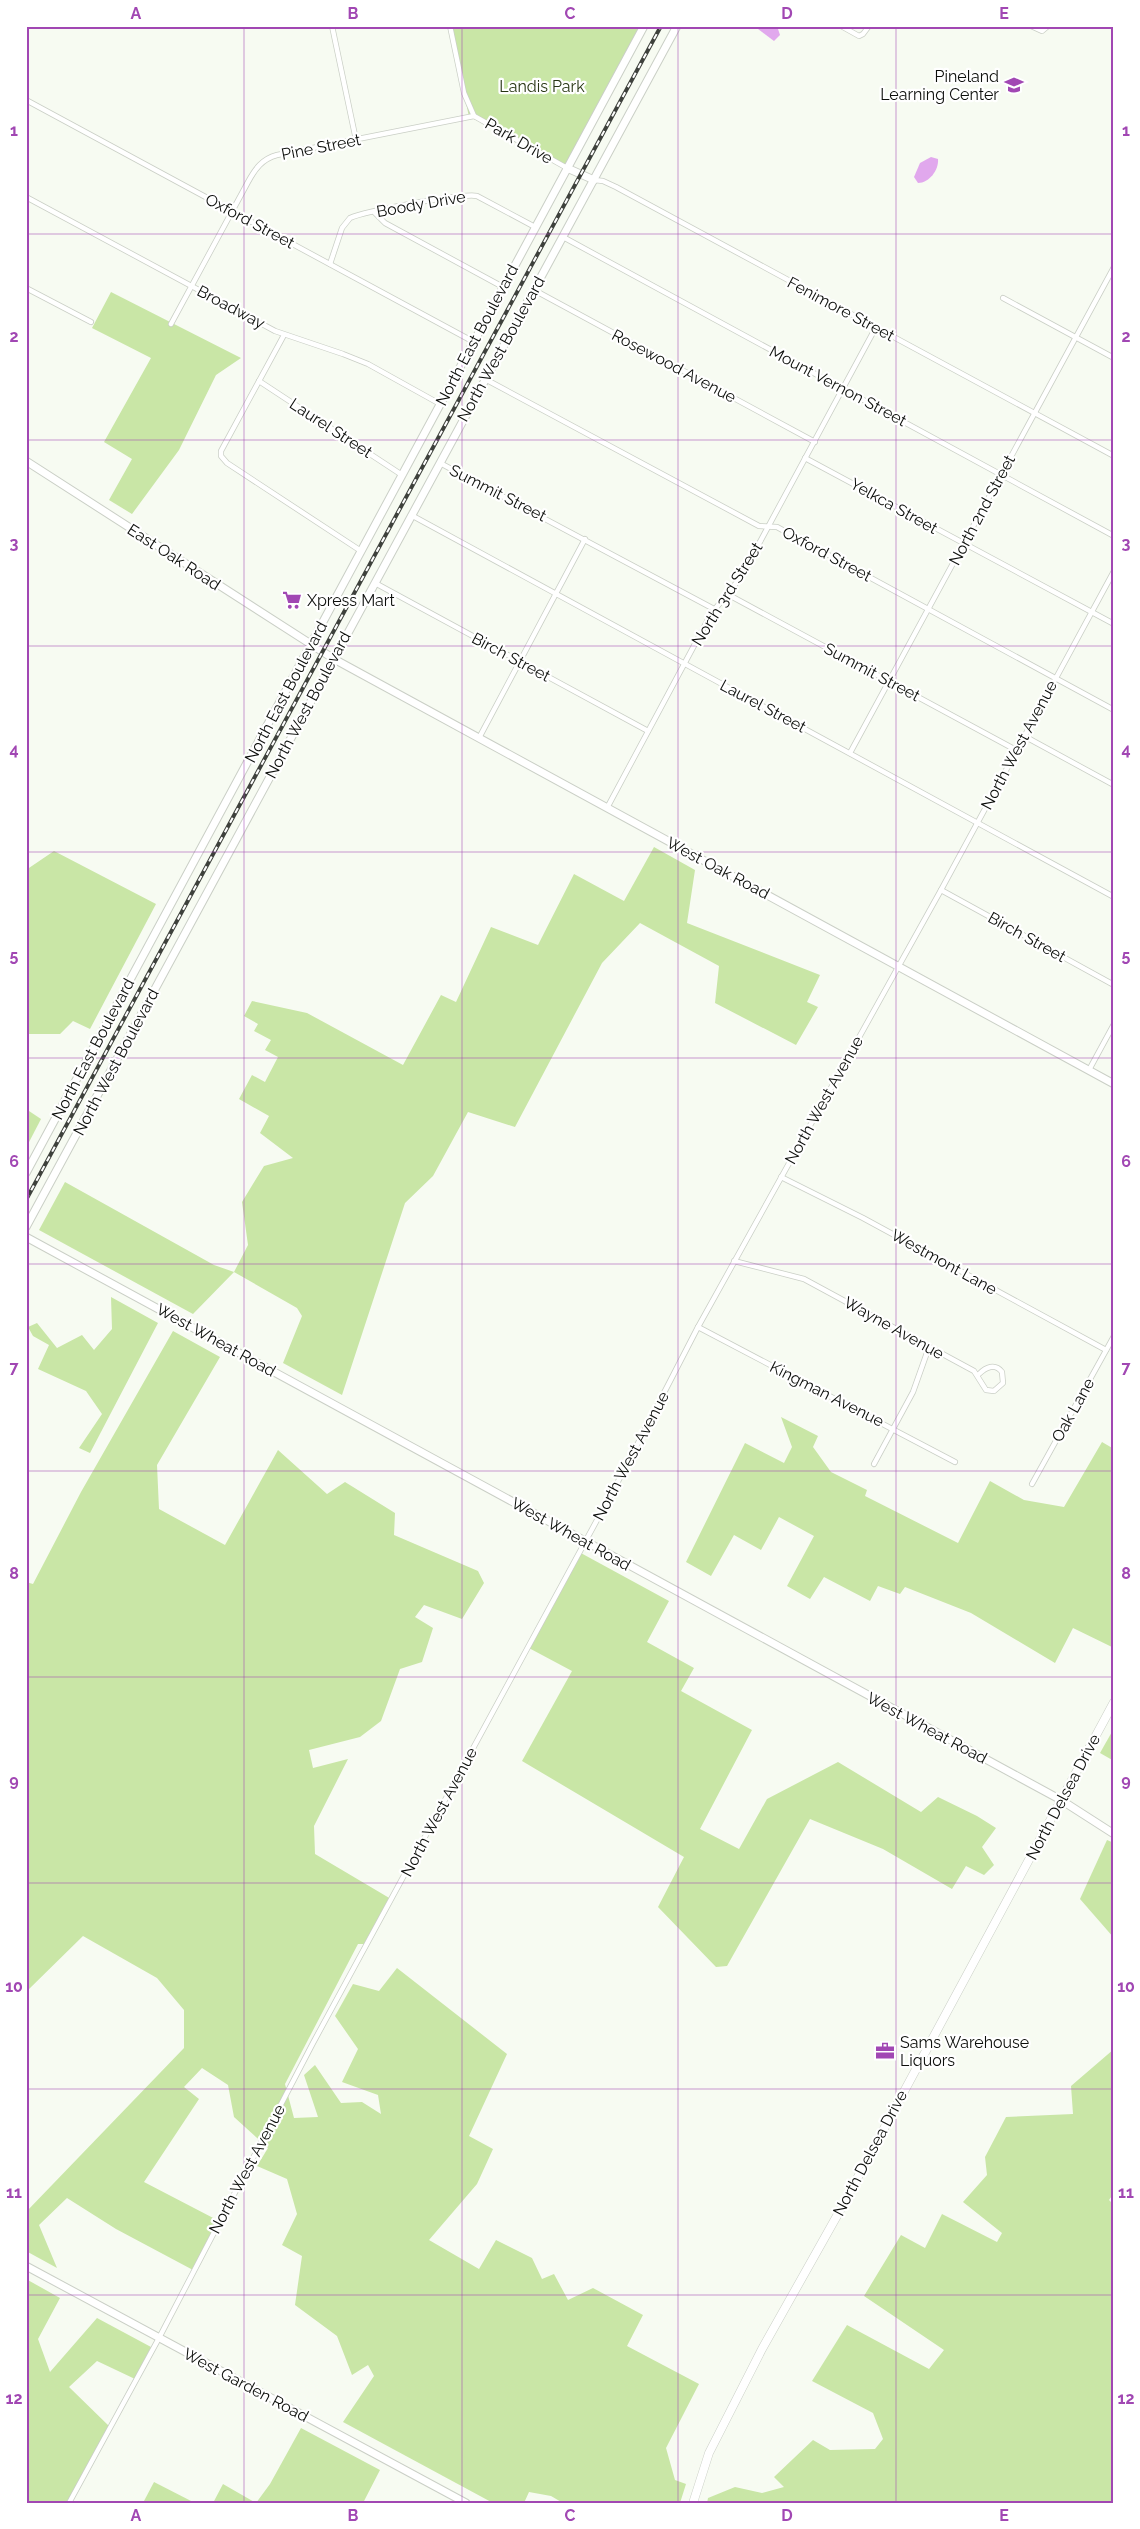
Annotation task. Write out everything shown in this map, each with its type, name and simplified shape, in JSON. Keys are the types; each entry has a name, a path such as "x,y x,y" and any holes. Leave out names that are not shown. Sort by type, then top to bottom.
{"main road":[{"name":"North East Boulevard","path":"26,1173 644,26"},
{"name":"North West Boulevard","path":"26,1227 677,26"},
{"name":"Fenimore Street","path":"567,168 594,180"},
{"name":"East Oak Road","path":"26,461 322,652"},
{"name":"West Oak Road","path":"322,652 1114,1084"},
{"name":"West Wheat Road","path":"26,1237 1061,1800 1114,1834"},
{"name":"North Delsea Drive","path":"693,2503 709,2453 762,2349 1114,1702"},
{"name":"West Garden Road","path":"26,2266 466,2503"}],"street":[{"path":"332,26 356,140"},
{"name":"Park Drive","path":"450,26 464,93 474,116 567,168"},
{"path":"451,33 455,26"},
{"path":"841,26 859,36 869,26"},
{"path":"1031,26 1046,28"},
{"name":"Oxford Street","path":"26,100 474,342"},
{"name":"Pine Street","path":"172,324 253,172 268,159 474,116"},
{"name":"Fenimore Street","path":"594,180 616,188 1114,456"},
{"name":"Boody Drive","path":"330,264 337,239 344,224 354,216 470,194 535,227"},
{"name":"Broadway","path":"26,197 284,335 368,364 440,404"},
{"path":"374,212 385,223 503,287"},
{"name":"Mount Vernon Street","path":"562,237 1114,536"},
{"name":"North 2nd Street","path":"850,753 1114,268"},
{"path":"26,288 91,322"},
{"name":"Rosewood Avenue","path":"534,290 814,442"},
{"path":"1003,298 1114,358"},
{"name":"North 3rd Street","path":"607,808 714,608 741,577 876,327"},
{"path":"284,335 221,451 222,460 361,552"},
{"name":"Oxford Street","path":"485,379 759,526 776,527 1114,710"},
{"name":"Laurel Street","path":"259,381 402,475"},
{"name":"Yelkca Street","path":"806,458 1114,624"},
{"name":"Summit Street","path":"440,463 714,608"},
{"name":"Laurel Street","path":"411,515 1114,897"},
{"path":"479,738 585,539"},
{"name":"North West Avenue","path":"69,2503 159,2338 313,2043 585,1542 698,1327 941,890 1114,571"},
{"name":"Birch Street","path":"375,583 648,730"},
{"name":"Summit Street","path":"727,594 1016,750"},
{"path":"1024,736 1114,785"},
{"name":"Birch Street","path":"941,890 1114,985"},
{"path":"1089,1070 1114,1024"},
{"name":"Westmont Lane","path":"781,1177 863,1218 1106,1350"},
{"name":"Wayne Avenue","path":"734,1261 804,1279 974,1371 986,1390 994,1391 1003,1383 1002,1372 997,1367 990,1367 979,1374"},
{"name":"Kingman Avenue","path":"698,1327 955,1462"},
{"name":"Oak Lane","path":"1032,1484 1114,1336"},
{"path":"874,1464 917,1383 929,1347"}],"green space":[{"name":"Landis Park","path":"450,26 644,26 567,168 497,129 469,117"},
{"path":"111,292 241,358 216,375 179,450 132,514 109,500 132,459 104,442 151,358 92,328"},
{"path":"654,847 695,870 687,923 820,975 807,1002 818,1007 796,1045 715,1003 719,966 640,923 602,963 515,1127 468,1112 433,1176 405,1203 342,1395 283,1363 302,1316 297,1308 234,1272 248,1245 242,1202 264,1166 293,1158 260,1133 269,1116 239,1099 252,1075 265,1082 278,1057 265,1050 271,1040 254,1031 258,1024 244,1016 252,1001 307,1013 403,1065 441,995 456,1002 491,927 538,945 574,874 624,901"},
{"path":"54,851 156,904 90,1029 73,1021 60,1034 26,1034 26,870"},
{"path":"26,1109 41,1119 27,1146 26,1145"},
{"path":"65,1182 214,1265 234,1272 193,1314 39,1230"},
{"path":"111,1297 158,1323 90,1453 79,1448 102,1414 86,1391 38,1369 49,1345 33,1336 28,1327 37,1323 57,1348 82,1335 94,1350 112,1329"},
{"path":"173,1331 220,1357 157,1465 159,1509 225,1545 278,1450 327,1494 345,1482 395,1513 394,1535 478,1571 484,1583 462,1619 424,1605 415,1617 433,1628 422,1662 400,1669 381,1721 360,1737 309,1750 313,1768 348,1759 314,1826 315,1854 391,1899 367,1944 358,1944 285,2084 294,2118 318,2117 304,2075 315,2065 341,2103 362,2102 381,2114 378,2095 342,2082 358,2049 335,2016 353,1984 379,1991 397,1968 507,2054 469,2136 493,2149 477,2184 429,2240 479,2269 496,2240 532,2258 542,2279 554,2274 568,2300 593,2288 643,2315 627,2346 699,2384 666,2448 675,2480 686,2484 680,2503 563,2503 551,2496 529,2492 524,2503 493,2503 343,2422 374,2376 368,2365 352,2375 337,2336 295,2305 302,2256 282,2245 297,2214 287,2179 257,2166 268,2148 234,2117 228,2085 202,2068 184,2087 199,2099 144,2182 219,2221 193,2270 116,2229 67,2198 39,2225 57,2268 26,2251 26,2212 184,2048 184,2010 157,1978 83,1936 26,1992 26,1582 33,1584 81,1492"},
{"path":"781,1417 818,1436 813,1447 831,1472 867,1490 865,1496 958,1543 990,1481 1024,1500 1064,1507 1102,1442 1114,1449 1114,1648 1073,1628 1055,1663 971,1613 905,1587 900,1594 878,1586 870,1601 824,1577 810,1599 787,1586 814,1536 779,1517 761,1550 734,1535 711,1576 686,1562 745,1443 784,1463 792,1447"},
{"path":"579,1552 669,1601 647,1642 694,1668 681,1691 752,1730 700,1829 739,1849 767,1799 838,1762 921,1812 938,1797 977,1816 996,1828 982,1847 994,1865 984,1875 966,1866 952,1889 883,1849 810,1819 727,1966 716,1967 658,1907 684,1857 522,1761 572,1671 527,1647"},
{"path":"1114,1731 1114,1761 1100,1753"},
{"path":"1107,1840 1114,1843 1114,1938 1080,1899"},
{"path":"1114,2049 1114,2193 1109,2200 1114,2205 1114,2503 707,2503 708,2498 735,2487 762,2493 784,2487 774,2477 813,2440 830,2450 875,2449 883,2439 873,2413 812,2381 847,2325 929,2369 944,2350 864,2296 901,2235 925,2248 942,2214 997,2242 1002,2233 963,2202 987,2175 985,2157 1006,2117 1073,2114 1071,2086"},
{"path":"26,2279 60,2298 38,2339 50,2372 97,2318 151,2347 135,2379 97,2361 69,2387 110,2427 69,2503 26,2503"},
{"path":"301,2428 380,2470 363,2503 256,2503 270,2484"},
{"path":"154,2482 195,2503 144,2501"},
{"path":"223,2484 256,2503 213,2503"}],"shaded area":[{"path":"754,26 777,26 780,35 774,41"},
{"path":"931,157 938,159 935,171 926,181 918,183 914,177 920,163"}],"railway":[{"path":"26,1200 661,26"}],"place":[{"name":"Pineland Learning Center","path":"1014,85"},
{"name":"Xpress Mart","path":"292,600"},
{"name":"Sams Warehouse Liquors","path":"885,2051"}]}
